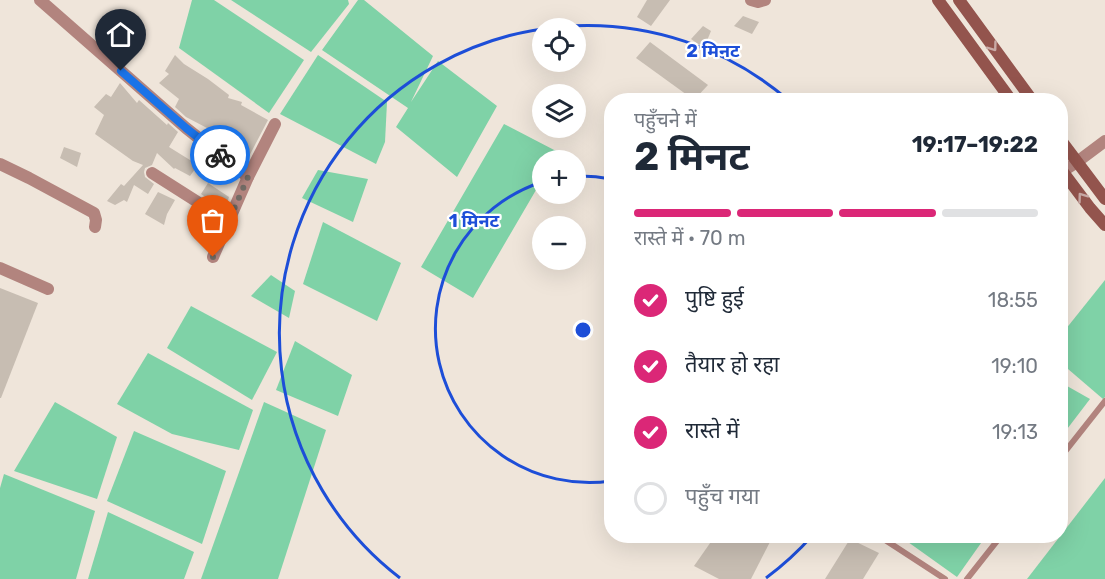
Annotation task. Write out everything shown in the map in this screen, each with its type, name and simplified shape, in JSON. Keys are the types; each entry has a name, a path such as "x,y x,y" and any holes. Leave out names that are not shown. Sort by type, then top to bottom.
{"street":[{"path":"40,0 186,128 248,177"},
{"path":"751,0 758,2 765,0"},
{"path":"938,0 1006,93"},
{"path":"959,0 1027,93"},
{"path":"213,257 248,177 275,124"},
{"path":"1068,166 1105,141"},
{"path":"1068,150 1105,199"},
{"path":"0,164 94,213 95,227"},
{"path":"152,173 229,222"},
{"path":"1068,177 1105,225"},
{"path":"0,268 48,289"}],"lane":[{"path":"1068,448 1105,401"},
{"path":"890,543 945,579"},
{"path":"967,579 995,543"}],"green space":[{"path":"192,0 214,0 304,60 269,113 179,48"},
{"path":"231,0 348,0 349,4 311,52"},
{"path":"358,0 364,0 433,56 411,102 438,61 497,106 457,177 396,127 408,108 322,50"},
{"path":"318,55 387,102 385,142 376,164 280,114"},
{"path":"504,124 554,150 532,150 532,197 473,298 421,267"},
{"path":"318,170 368,179 353,222 302,198"},
{"path":"323,222 401,263 377,321 303,284"},
{"path":"271,275 295,291 289,318 251,296"},
{"path":"1105,280 1105,397 1103,399 1068,369 1068,326"},
{"path":"191,306 277,352 252,400 167,348"},
{"path":"295,341 352,375 338,416 276,390"},
{"path":"148,353 253,410 239,450 172,434 117,404"},
{"path":"1068,387 1090,399 1068,428"},
{"path":"55,402 117,437 97,499 14,471"},
{"path":"264,402 326,430 278,579 201,579"},
{"path":"134,431 226,471 202,544 107,501"},
{"path":"4,474 95,511 76,579 0,579 0,488"},
{"path":"1105,478 1105,579 1027,579 1055,543 1068,543 1068,526"},
{"path":"108,512 194,552 184,579 88,579"},
{"path":"909,543 981,543 957,577"}],"building":[{"path":"647,0 670,0 651,26 637,17"},
{"path":"743,16 759,22 752,34 734,26"},
{"path":"703,26 711,31 704,48 691,39"},
{"path":"650,42 708,85 701,93 684,93 636,58"},
{"path":"175,55 184,64 229,95 228,98 242,102 241,105 268,120 245,164 205,132 207,128 186,117 175,107 179,99 159,83 169,74 165,71"},
{"path":"120,83 137,103 139,100 178,132 169,147 198,165 190,176 174,169 157,153 152,165 145,168 144,172 145,177 154,184 148,194 134,185 127,202 124,200 115,205 107,201 121,184 124,186 143,165 133,161 95,134 104,115 94,107 106,94 111,97"},
{"path":"64,147 81,153 77,167 60,158"},
{"path":"208,183 229,197 225,210 201,194"},
{"path":"158,192 175,200 164,225 145,214"},
{"path":"0,288 38,303 1,398 0,398"},
{"path":"710,543 769,543 751,579 719,579 694,566"},
{"path":"848,543 858,543 879,553 863,579 825,579"}],"way so far":[{"path":"213,257 248,177 220,155"}],"route":[{"path":"121,71 220,155"}]}
